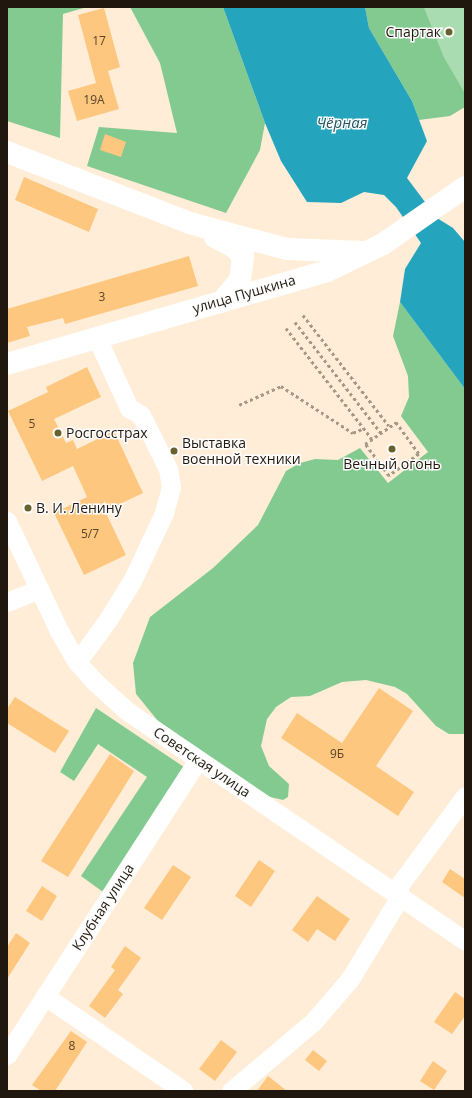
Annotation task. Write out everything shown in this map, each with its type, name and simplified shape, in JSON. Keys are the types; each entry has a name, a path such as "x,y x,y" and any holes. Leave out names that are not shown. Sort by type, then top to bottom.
{"main road":[{"path":"7,152 192,224 287,249 363,252"},
{"name":"улица Пушкина","path":"7,364 327,271 363,252 383,244 460,191"},
{"path":"192,224 234,247 244,256 240,280 223,300"}],"street":[{"path":"77,662 108,621 135,575 164,513 171,487 168,469 141,415 129,408 97,338"},
{"name":"Советская улица","path":"7,521 39,589 77,662 127,711 398,893 465,940"},
{"path":"7,602 39,589"},
{"name":"Клубная улица","path":"7,1054 198,760"},
{"path":"231,1091 313,1022 350,979 398,893 465,796"},
{"path":"45,996 184,1091"}],"path":[{"path":"303,315 389,426"},
{"path":"294,322 381,433"},
{"path":"286,328 372,439"},
{"path":"239,405 281,386 353,433 364,428"},
{"path":"396,422 419,454 389,476 365,444 381,433 396,422"}],"green space":[{"path":"7,7 87,7 63,14 60,138 7,121"},
{"path":"130,7 223,7 265,123 260,150 226,213 87,166 99,127 177,133 160,63"},
{"path":"365,7 424,7 444,57 465,93 465,107 450,116 419,120 412,101 369,28"},
{"name":"Спартак","path":"424,7 465,7 465,93 444,57"},
{"path":"400,302 465,389 465,734 449,734 436,726 407,694 395,687 366,680 342,682 310,696 291,697 276,707 267,719 261,746 269,766 289,784 288,797 283,800 266,796 158,721 136,694 133,663 150,617 213,568 258,525 286,471 300,463 315,459 338,460 360,448 388,483 428,452 401,416 409,397 408,376 393,336"},
{"path":"96,708 187,769 103,892 81,876 147,777 98,744 74,781 60,772"}],"water":[{"name":"Чёрная","path":"223,7 365,7 369,28 412,101 427,141 407,178 437,218 453,228 465,242 465,389 400,302 405,269 421,243 396,207 384,195 364,192 341,203 307,202 281,161 265,123"}],"building":[{"path":"104,8 120,67 108,71 119,109 77,121 68,91 96,83 78,15"},
{"path":"105,134 126,142 121,157 100,150"},
{"path":"24,177 98,209 89,232 15,200"},
{"path":"189,256 198,286 65,324 63,318 27,327 30,336 7,343 7,309"},
{"path":"87,367 101,397 54,419 66,443 73,440 77,449 114,431 143,493 105,511 126,555 84,575 54,513 87,497 73,466 42,481 8,411 48,392 46,387"},
{"path":"379,688 413,711 376,766 414,792 398,816 281,738 297,713 342,743"},
{"path":"15,697 69,731 55,753 7,723 7,709"},
{"path":"110,754 134,771 68,877 41,861"},
{"path":"259,860 275,871 251,907 235,896"},
{"path":"173,865 191,877 162,920 144,908"},
{"path":"450,869 465,879 465,898 442,882"},
{"path":"42,886 57,896 42,921 26,911"},
{"path":"317,896 350,919 335,941 317,929 308,942 292,930"},
{"path":"16,933 30,943 7,979 7,947"},
{"path":"125,946 141,958 118,990 123,994 105,1018 89,1006 115,970 111,967"},
{"path":"455,992 465,999 465,1016 452,1034 434,1022"},
{"path":"71,1031 87,1042 55,1091 41,1091 32,1085"},
{"path":"221,1040 237,1052 215,1081 199,1069"},
{"path":"313,1050 327,1061 319,1071 305,1060"},
{"path":"433,1061 447,1071 434,1090 420,1081"},
{"path":"268,1076 287,1091 257,1091"}],"place":[{"name":"Спартак","path":"449,32"},
{"name":"Росгосстрах","path":"58,433"},
{"name":"Вечный огонь","path":"392,449"},
{"name":"Выставка военной техники","path":"174,451"},
{"name":"В. И. Ленину","path":"28,508"}]}
